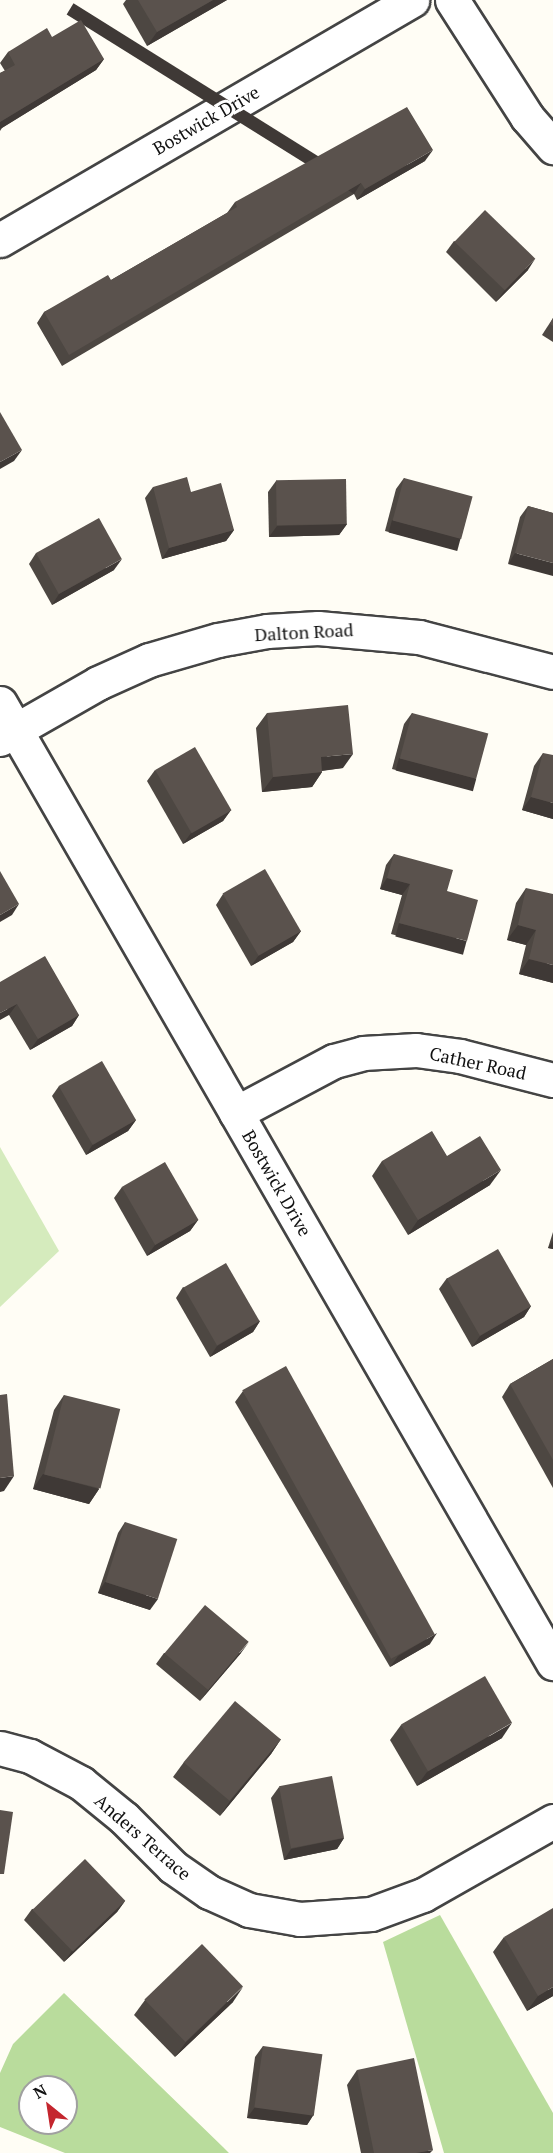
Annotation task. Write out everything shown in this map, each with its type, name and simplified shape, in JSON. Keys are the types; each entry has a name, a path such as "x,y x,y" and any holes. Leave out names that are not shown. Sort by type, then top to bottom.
{"street":[{"name":"Bostwick Drive","path":"0,240 412,0"},
{"path":"452,0 527,117 553,147"},
{"name":"Dalton Road","path":"5,724 149,660 218,640 267,631 338,628 419,637 553,672"},
{"name":"Bostwick Drive","path":"5,724 236,1113 553,1663"},
{"name":"Cather Road","path":"236,1113 325,1065 363,1053 416,1050 460,1056 553,1080"},
{"name":"Anders Terrace","path":"0,1748 30,1756 81,1783 124,1818 173,1867 209,1892 249,1910 291,1918 330,1920 371,1914 423,1895 553,1821"}],"green space":[{"path":"0,1147 59,1251 0,1307"},
{"path":"440,1915 553,2113 553,2153 444,2153 383,1942"},
{"path":"64,1993 229,2153 65,2153 20,2135 78,2135 78,2075 18,2075 18,2134 0,2127 0,2073 13,2044"}],"building":[{"path":"138,0 213,0 157,32"},
{"path":"81,20 104,59 0,122 0,73 15,65 8,52 47,28 52,37"},
{"path":"407,107 433,150 365,189 361,183 69,355 44,312 108,275 111,280 237,207 235,202"},
{"path":"485,210 535,259 505,290 454,242"},
{"path":"0,412 22,450 0,462"},
{"path":"187,477 191,492 221,483 234,530 169,548 153,487"},
{"path":"404,478 473,496 461,539 393,521"},
{"path":"346,479 347,524 277,525 276,480"},
{"path":"528,506 553,513 553,563 515,553"},
{"path":"99,518 122,559 59,594 36,553"},
{"path":"348,705 353,754 321,757 322,772 273,777 267,713"},
{"path":"412,713 488,733 476,779 400,758"},
{"path":"195,747 232,810 192,833 155,770"},
{"path":"543,753 553,755 553,803 531,797"},
{"path":"394,854 453,870 447,891 478,900 467,941 399,923 410,884 387,878"},
{"path":"265,869 301,931 259,956 223,894"},
{"path":"0,871 19,904 0,915"},
{"path":"526,888 553,894 553,965 529,959 536,930 518,925"},
{"path":"45,956 79,1015 38,1039 17,1004 0,1013 0,982"},
{"path":"102,1061 136,1120 93,1145 59,1086"},
{"path":"432,1131 447,1156 480,1136 501,1170 418,1220 382,1161"},
{"path":"165,1162 198,1220 155,1245 122,1187"},
{"path":"498,1249 531,1306 480,1336 447,1278"},
{"path":"226,1263 260,1321 217,1346 184,1288"},
{"path":"553,1359 553,1460 510,1384"},
{"path":"286,1366 435,1635 391,1659 242,1390"},
{"path":"7,1394 14,1476 0,1478 0,1395"},
{"path":"64,1395 120,1409 100,1489 44,1475"},
{"path":"125,1522 177,1539 158,1599 106,1582"},
{"path":"205,1605 249,1642 208,1690 165,1653"},
{"path":"485,1676 512,1723 428,1771 401,1724"},
{"path":"235,1701 281,1740 230,1801 184,1762"},
{"path":"332,1776 344,1838 291,1848 279,1786"},
{"path":"0,1810 13,1812 4,1874 0,1874"},
{"path":"85,1859 125,1901 73,1951 32,1910"},
{"path":"553,1908 553,1987 538,1996 504,1937"},
{"path":"202,1944 243,1986 185,2042 144,2000"},
{"path":"263,2046 322,2054 314,2116 254,2107"},
{"path":"414,2058 433,2150 416,2153 374,2153 357,2070"}]}
